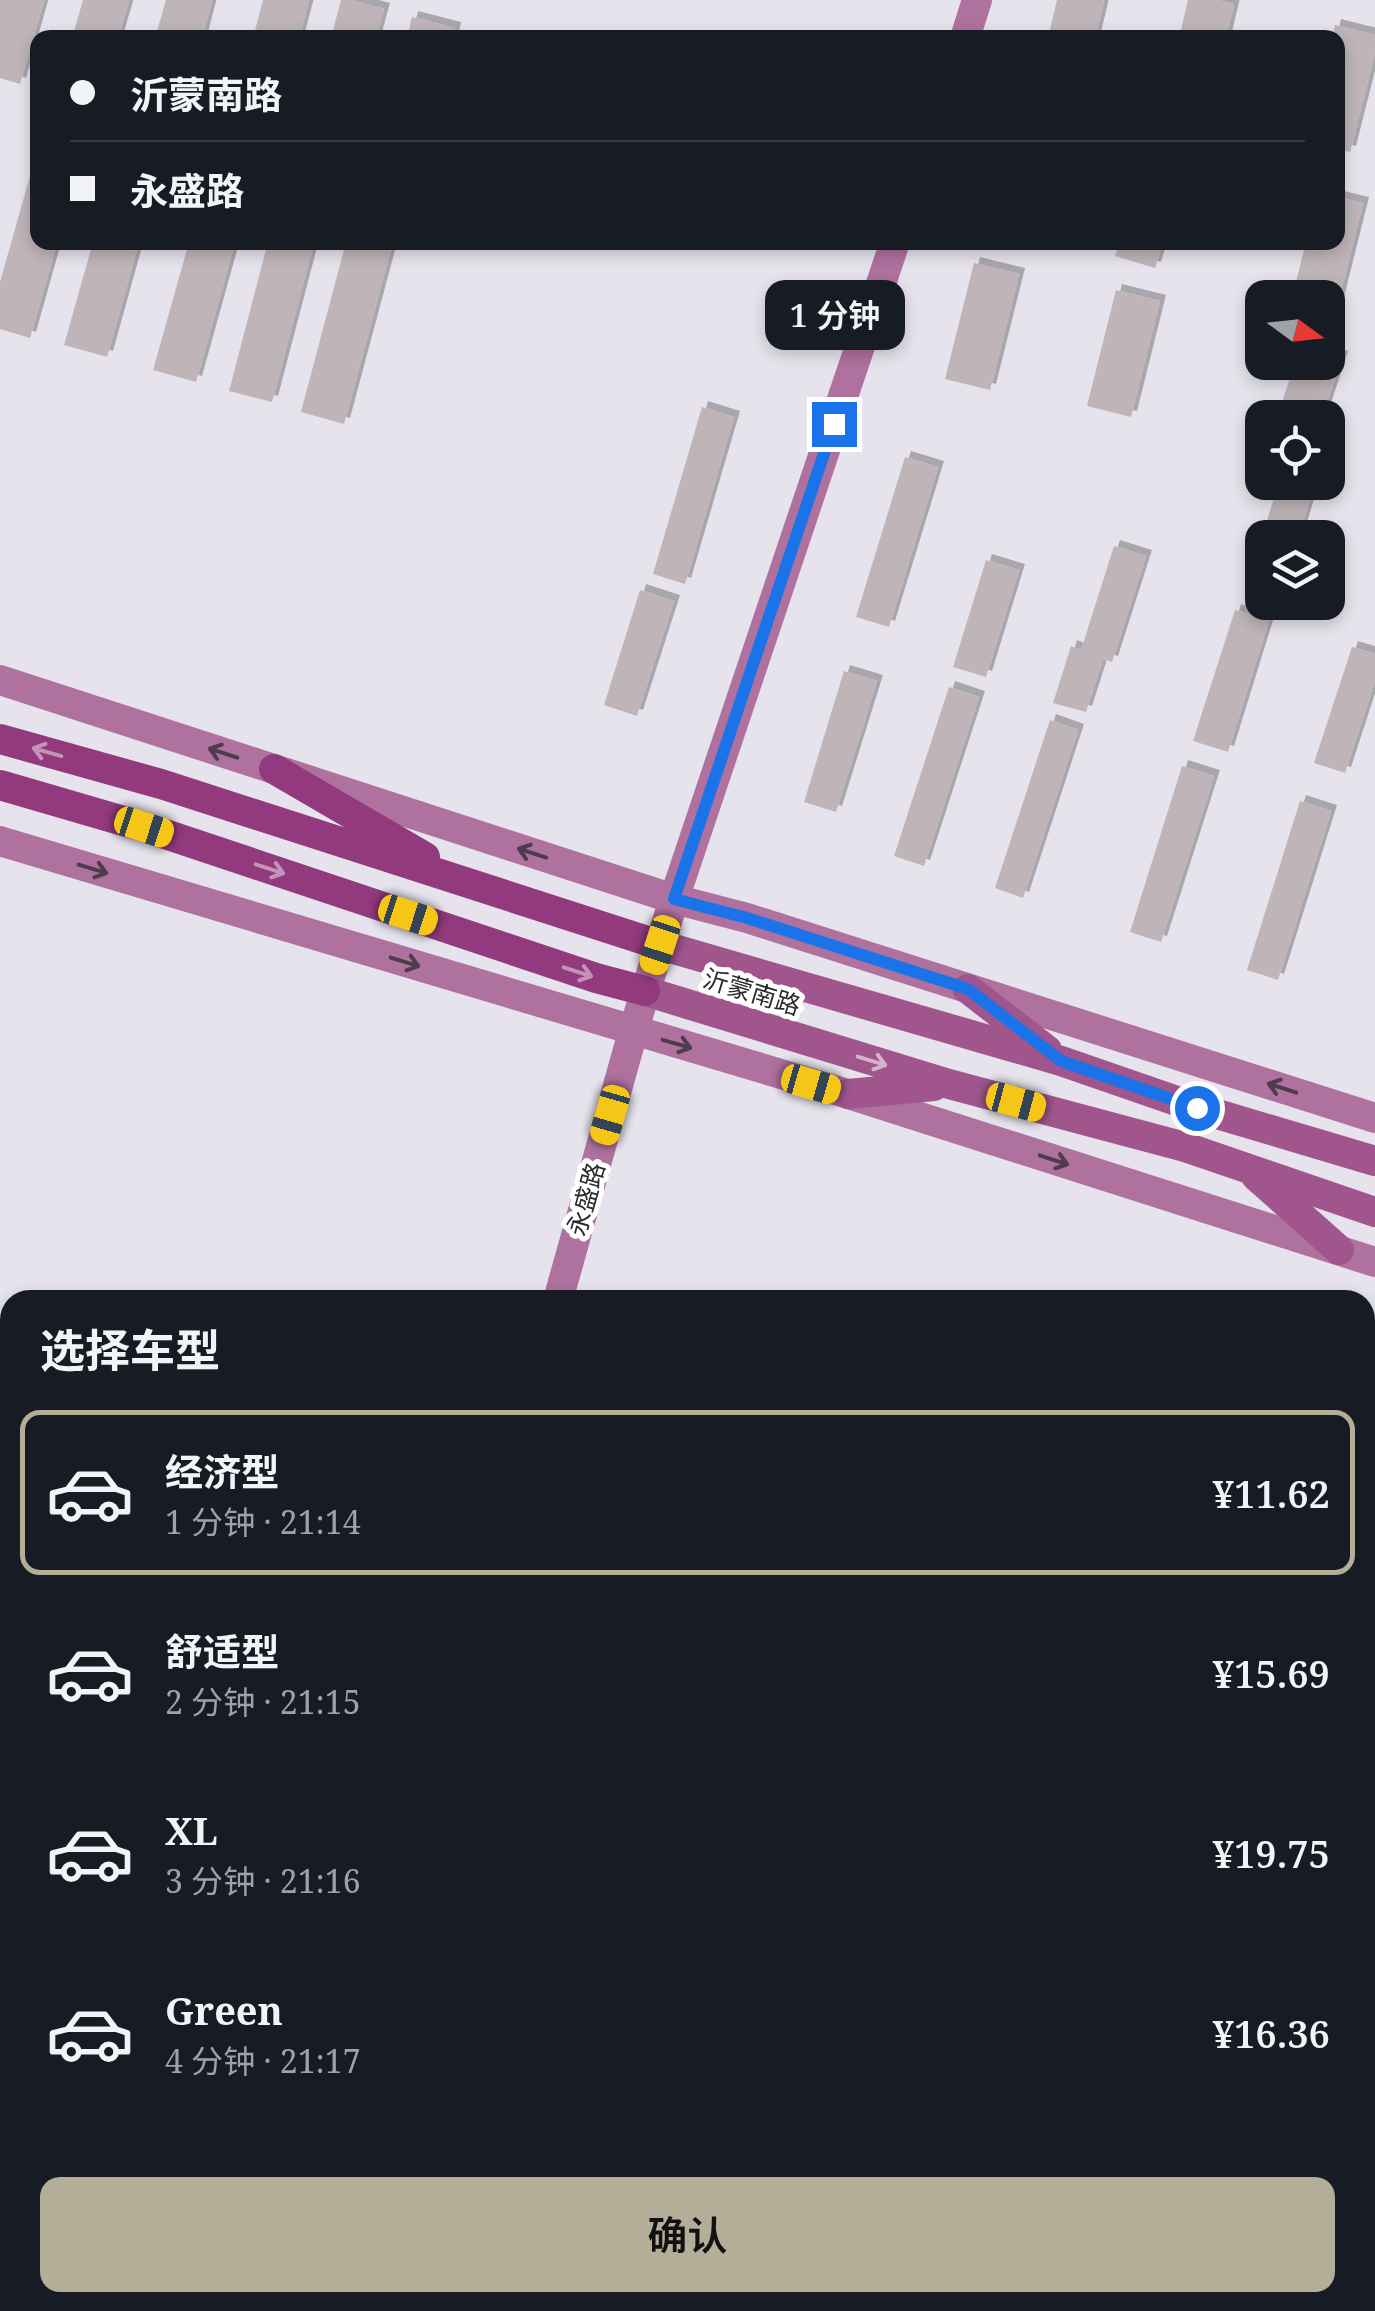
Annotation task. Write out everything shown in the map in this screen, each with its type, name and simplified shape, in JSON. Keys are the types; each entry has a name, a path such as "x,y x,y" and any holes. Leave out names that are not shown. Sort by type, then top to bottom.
{"highway":[{"name":"沂蒙南路","path":"0,739 162,784 660,945"},
{"path":"274,769 475,886"},
{"name":"沂蒙南路","path":"0,785 144,827 596,978 645,990"}],"main road":[{"name":"沂蒙南路","path":"660,945 1061,1061 1197,1108 1375,1160"},
{"path":"968,989 1061,1061"},
{"name":"沂蒙南路","path":"645,990 949,1084 1185,1147 1375,1212"},
{"path":"848,1094 949,1084"},
{"path":"1246,1168 1339,1250"}],"street":[{"path":"967,30 977,0"},
{"name":"永盛路","path":"561,1290 674,899 892,250"},
{"path":"0,680 674,899 747,918 1375,1118"},
{"path":"0,841 848,1094 1375,1262"}],"building":[{"path":"0,0 44,0 35,30 30,30 30,49 20,84 0,78"},
{"path":"83,0 129,0 120,30 74,30"},
{"path":"166,0 212,0 204,30 157,30"},
{"path":"263,0 309,0 301,30 255,30"},
{"path":"341,0 384,9 378,30 333,30"},
{"path":"1057,0 1104,0 1097,30 1050,30"},
{"path":"1188,0 1234,4 1228,30 1181,30"},
{"path":"412,17 455,28 455,30 409,30"},
{"path":"1335,25 1375,35 1375,53 1350,152 1345,151 1345,30 1334,30"},
{"path":"30,176 30,250 55,250 30,338 0,329 0,282"},
{"path":"1345,199 1363,203 1344,280 1296,280 1304,250 1345,250"},
{"path":"91,250 137,250 107,357 64,345"},
{"path":"187,250 233,250 196,382 153,370"},
{"path":"266,250 312,250 272,402 229,391"},
{"path":"344,250 391,250 344,424 301,412"},
{"path":"1117,250 1161,250 1155,268 1115,256"},
{"path":"974,263 1019,274 990,390 945,379"},
{"path":"1116,290 1160,301 1131,417 1087,406"},
{"path":"1289,380 1334,380 1328,400 1283,400"},
{"path":"702,407 734,417 685,584 653,574"},
{"path":"905,457 938,467 889,627 856,617"},
{"path":"1273,500 1310,500 1303,520 1267,520"},
{"path":"1114,546 1146,556 1112,662 1103,659 1086,712 1053,703 1071,646 1081,650"},
{"path":"986,560 1019,570 986,677 953,667"},
{"path":"640,590 674,601 637,716 604,705"},
{"path":"1235,610 1245,613 1245,620 1269,620 1228,752 1193,741"},
{"path":"1352,647 1375,654 1375,681 1345,773 1314,763"},
{"path":"844,671 877,681 836,812 804,802"},
{"path":"949,687 979,697 924,866 894,856"},
{"path":"1050,720 1078,730 1023,898 995,888"},
{"path":"1182,766 1214,776 1161,942 1130,932"},
{"path":"1300,801 1331,811 1278,980 1247,970"}],"route":[{"path":"834,424 674,899 747,918 968,989 1061,1061 1197,1108"}]}
